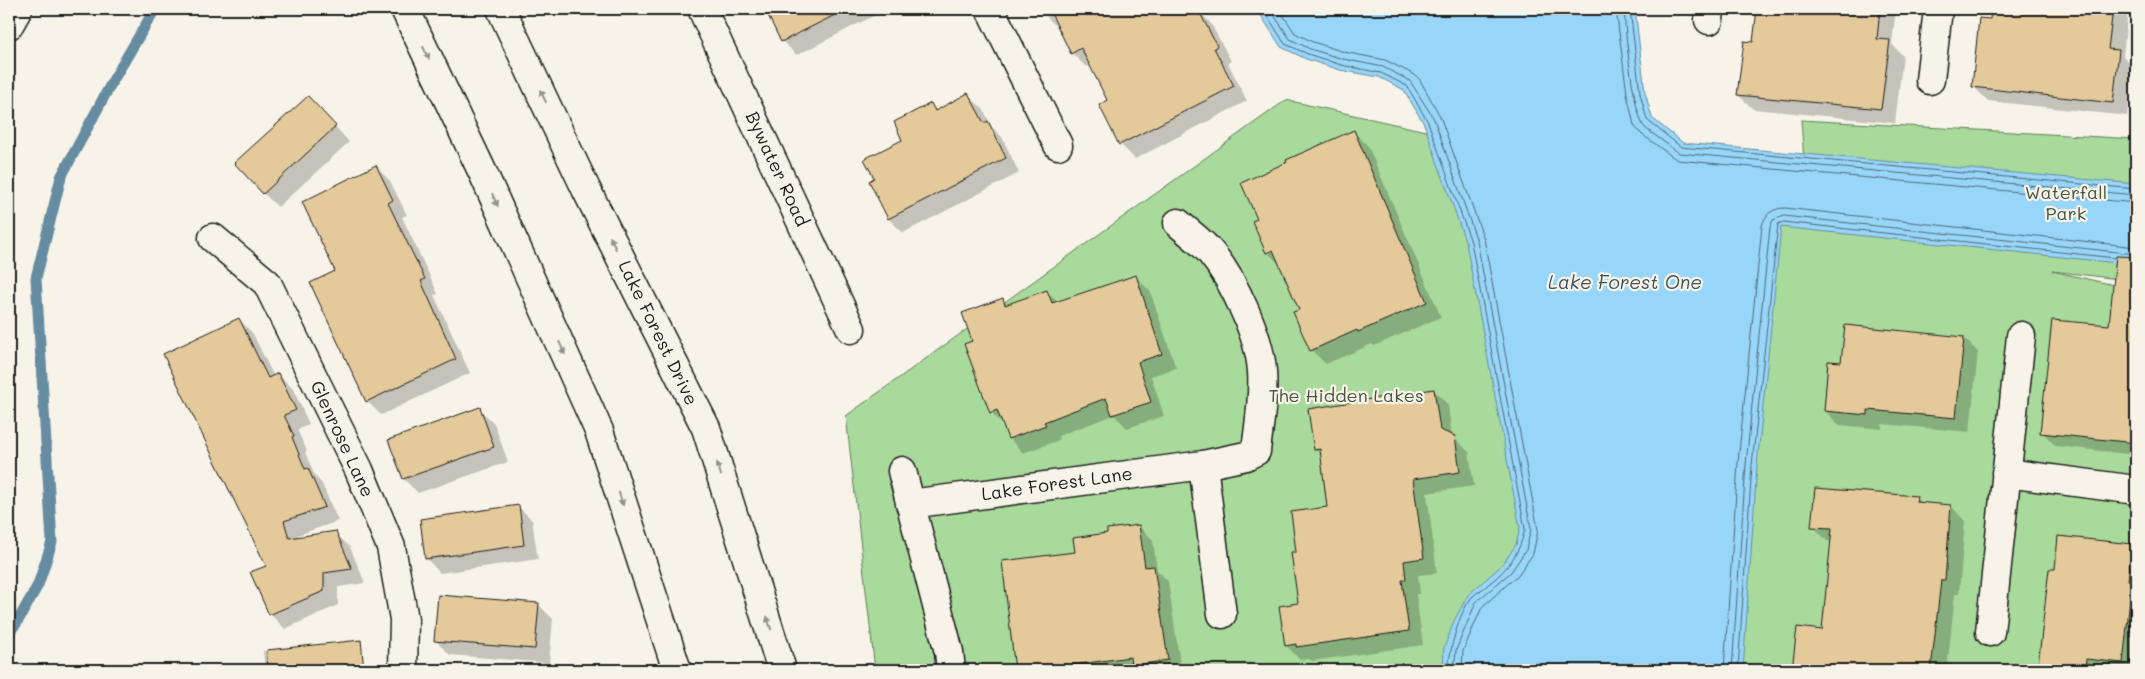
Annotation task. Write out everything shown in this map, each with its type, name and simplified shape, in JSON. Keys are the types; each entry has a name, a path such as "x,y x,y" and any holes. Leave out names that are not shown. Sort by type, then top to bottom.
{"street":[{"path":"9,25 18,9"},
{"path":"405,9 483,173 599,431 677,670"},
{"name":"Lake Forest Drive","path":"501,9 586,189 706,428 782,670"},
{"name":"Bywater Road","path":"702,9 851,328"},
{"path":"990,9 1058,145"},
{"path":"1930,80 1938,9"},
{"name":"Lake Forest Lane","path":"910,504 1203,465 1246,456 1256,450 1262,402 1262,370 1257,343 1229,280 1211,253 1178,222"},
{"name":"Glenrose Lane","path":"213,238 267,283 359,470 391,547 404,619 404,670"},
{"path":"1990,632 2021,336"},
{"path":"1203,465 1222,614"},
{"path":"902,471 949,652 951,670"},
{"path":"2006,473 2136,490"}],"green space":[{"name":"The Hidden Lakes","path":"1286,100 1808,216 1801,120 2136,139 2136,281 2052,271 2136,290 2136,670 875,670 846,416"}],"water":[{"name":"Lake Forest One","path":"1257,9 1635,9 1645,92 1652,118 1683,143 2136,184 2136,265 1781,227 1757,465 1743,670 1443,670 1444,648 1454,621 1468,595 1502,565 1516,545 1520,528 1466,243 1424,124 1404,90 1379,77 1340,70 1306,59 1281,47"}],"building":[{"path":"765,9 847,9 781,42"},
{"path":"1049,9 1198,9 1217,46 1214,48 1234,86 1119,145 1099,105 1107,100 1081,48 1071,54"},
{"path":"1757,9 1880,9 1877,39 1890,40 1881,109 1737,95 1744,41 1753,42"},
{"path":"1991,9 2113,9 2108,49 2119,50 2113,103 1972,87 1979,18 1990,19"},
{"path":"968,93 984,123 988,121 1006,158 888,219 869,181 874,178 864,159 902,140 894,122 931,103 935,111"},
{"path":"308,96 336,126 263,194 234,163"},
{"path":"1354,130 1427,302 1310,351 1293,312 1299,310 1273,250 1266,253 1252,221 1257,219 1241,183 1287,162 1286,160"},
{"path":"376,165 393,200 388,203 425,279 421,281 456,359 366,402 310,283 335,271 302,202"},
{"path":"2116,256 2136,257 2136,443 2040,433 2052,320 2109,325"},
{"path":"1136,275 1162,354 1138,362 1151,402 1112,415 1106,398 1044,422 1046,425 1008,439 997,410 990,413 964,344 972,341 962,313 1003,298 1005,305 1047,290 1052,303"},
{"path":"239,318 268,378 278,373 296,410 284,415 294,436 292,437 305,469 308,468 325,507 284,521 289,538 336,531 352,569 324,573 324,591 269,615 250,572 266,566 163,354"},
{"path":"1845,325 1964,337 1956,418 1868,410 1868,415 1824,411 1828,361 1841,362"},
{"path":"1434,389 1440,430 1455,436 1460,472 1413,479 1424,558 1404,561 1406,580 1402,580 1409,631 1296,647 1296,644 1285,646 1279,606 1298,603 1291,552 1296,552 1291,512 1327,507 1320,449 1314,450 1308,409"},
{"path":"480,407 494,447 403,479 388,440"},
{"path":"1815,488 1917,496 1916,502 1951,505 1945,580 1941,580 1931,670 1792,670 1797,627 1822,630 1832,528 1811,527"},
{"path":"519,505 524,545 425,559 420,519"},
{"path":"1139,525 1145,567 1154,566 1168,660 1131,666 1130,657 1058,667 1058,670 1015,670 1002,561 1075,552 1073,538 1107,533 1107,529"},
{"path":"2058,536 2132,544 2128,580 2132,581 2123,663 2086,659 2085,670 2038,666 2049,569 2055,569"},
{"path":"438,595 539,603 535,649 434,641"},
{"path":"361,640 364,670 268,670 267,650"}],"waterway":[{"path":"9,632 16,624 38,585 52,542 36,278 61,177 112,82 155,9"}],"park label":[{"name":"Waterfall Park","path":"2066,203"}]}
